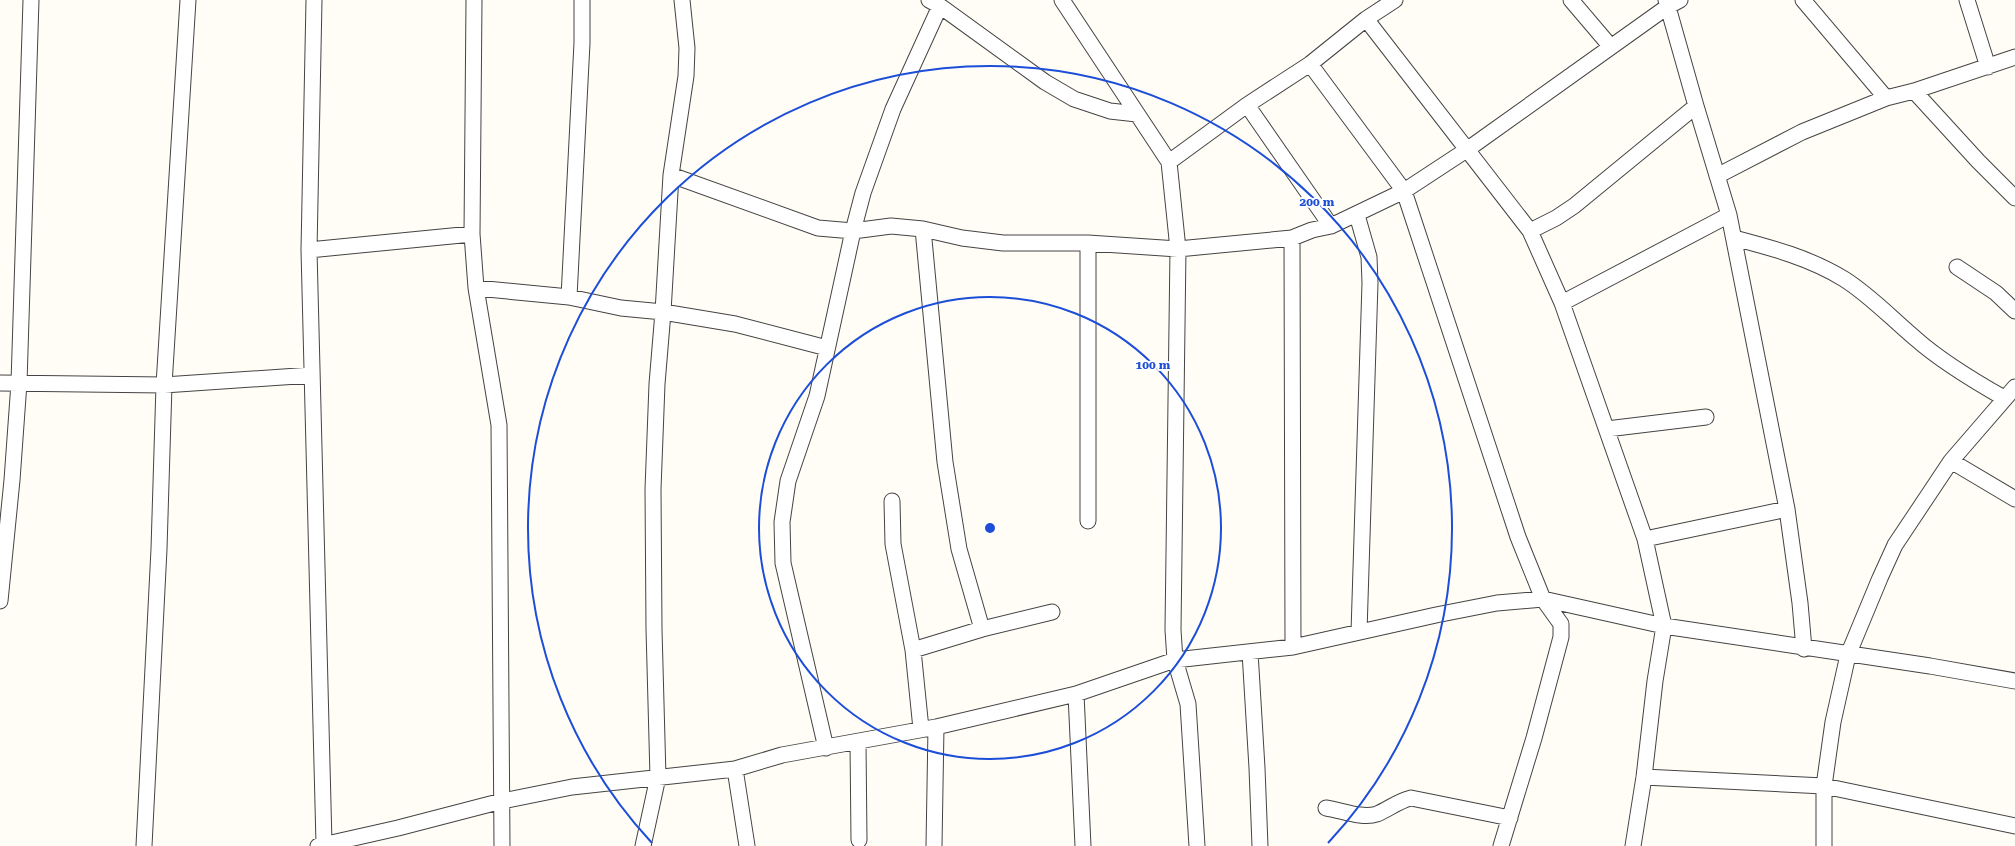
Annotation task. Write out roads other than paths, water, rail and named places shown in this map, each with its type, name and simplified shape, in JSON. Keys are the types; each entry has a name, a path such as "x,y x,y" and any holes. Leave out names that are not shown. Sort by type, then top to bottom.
{"street":[{"path":"0,601 12,480 19,383 31,0"},
{"path":"144,846 160,549 164,385 188,0"},
{"path":"314,0 308,250 312,375 321,845 398,828 502,801 572,787 735,769 782,755 858,743 936,727 1076,694 1175,660 1293,647 1489,605 1542,599 1664,626 1848,655 1930,666 2015,682"},
{"path":"474,0 472,234 476,288 499,426 502,846"},
{"path":"569,297 582,43 582,0"},
{"path":"642,846 658,777 654,629 653,488 657,384 671,175 686,76 688,48 682,0"},
{"path":"1062,0 1169,162 1178,249 1173,630 1175,660 1188,704 1197,846"},
{"path":"1169,162 1246,105 1310,64 1366,19 1395,0"},
{"path":"1571,0 1611,47"},
{"path":"1803,0 1886,98"},
{"path":"1967,0 1988,67"},
{"path":"671,175 818,228 853,231 891,226 923,230 962,238 1003,243 1088,243 1178,249 1292,238 1312,230 1331,226 1357,215 1404,191 1468,149 1611,47 1671,2 1696,106 1729,215 1734,238 1787,509 1800,602 1804,648"},
{"path":"826,748 783,564 782,522 788,482 817,396 853,231 863,193 893,109 935,3 1045,82 1074,99 1110,111 1137,114"},
{"path":"1366,19 1530,231 1562,303 1645,539 1664,626 1655,681 1644,777 1633,846"},
{"path":"1717,176 1802,132 1886,98 1914,91 2015,57"},
{"path":"1310,64 1404,191 1518,537 1542,599 1561,624 1561,637 1534,738 1501,846"},
{"path":"1914,91 1978,161 2015,198"},
{"path":"1246,105 1331,226"},
{"path":"1530,231 1556,218 1574,206 1696,106"},
{"path":"1357,215 1369,257 1370,283 1359,632"},
{"path":"1562,303 1729,215"},
{"path":"923,230 945,462 959,549 982,629"},
{"path":"308,250 472,234"},
{"path":"1292,238 1293,647"},
{"path":"1734,238 1808,260 1843,278 1864,292 1923,344 1979,383 2004,398"},
{"path":"1088,243 1088,521"},
{"path":"1957,267 1996,293 2015,311"},
{"path":"476,288 569,297 621,308 663,312 735,324 827,348"},
{"path":"0,383 164,385 312,375"},
{"path":"1824,846 1824,786 1833,722 1848,655 1895,545 1951,461 2015,387"},
{"path":"1607,429 1706,417"},
{"path":"1951,461 2015,499"},
{"path":"892,501 893,544 913,650 921,729"},
{"path":"1645,539 1787,509"},
{"path":"913,650 982,629 1052,612"},
{"path":"1250,652 1260,846"},
{"path":"1076,694 1083,846"},
{"path":"934,846 936,727"},
{"path":"858,743 859,840"},
{"path":"735,769 747,846"},
{"path":"1644,777 1824,786 2015,826"},
{"path":"1326,808 1367,815 1376,814 1403,800 1411,798 1510,818"}]}
